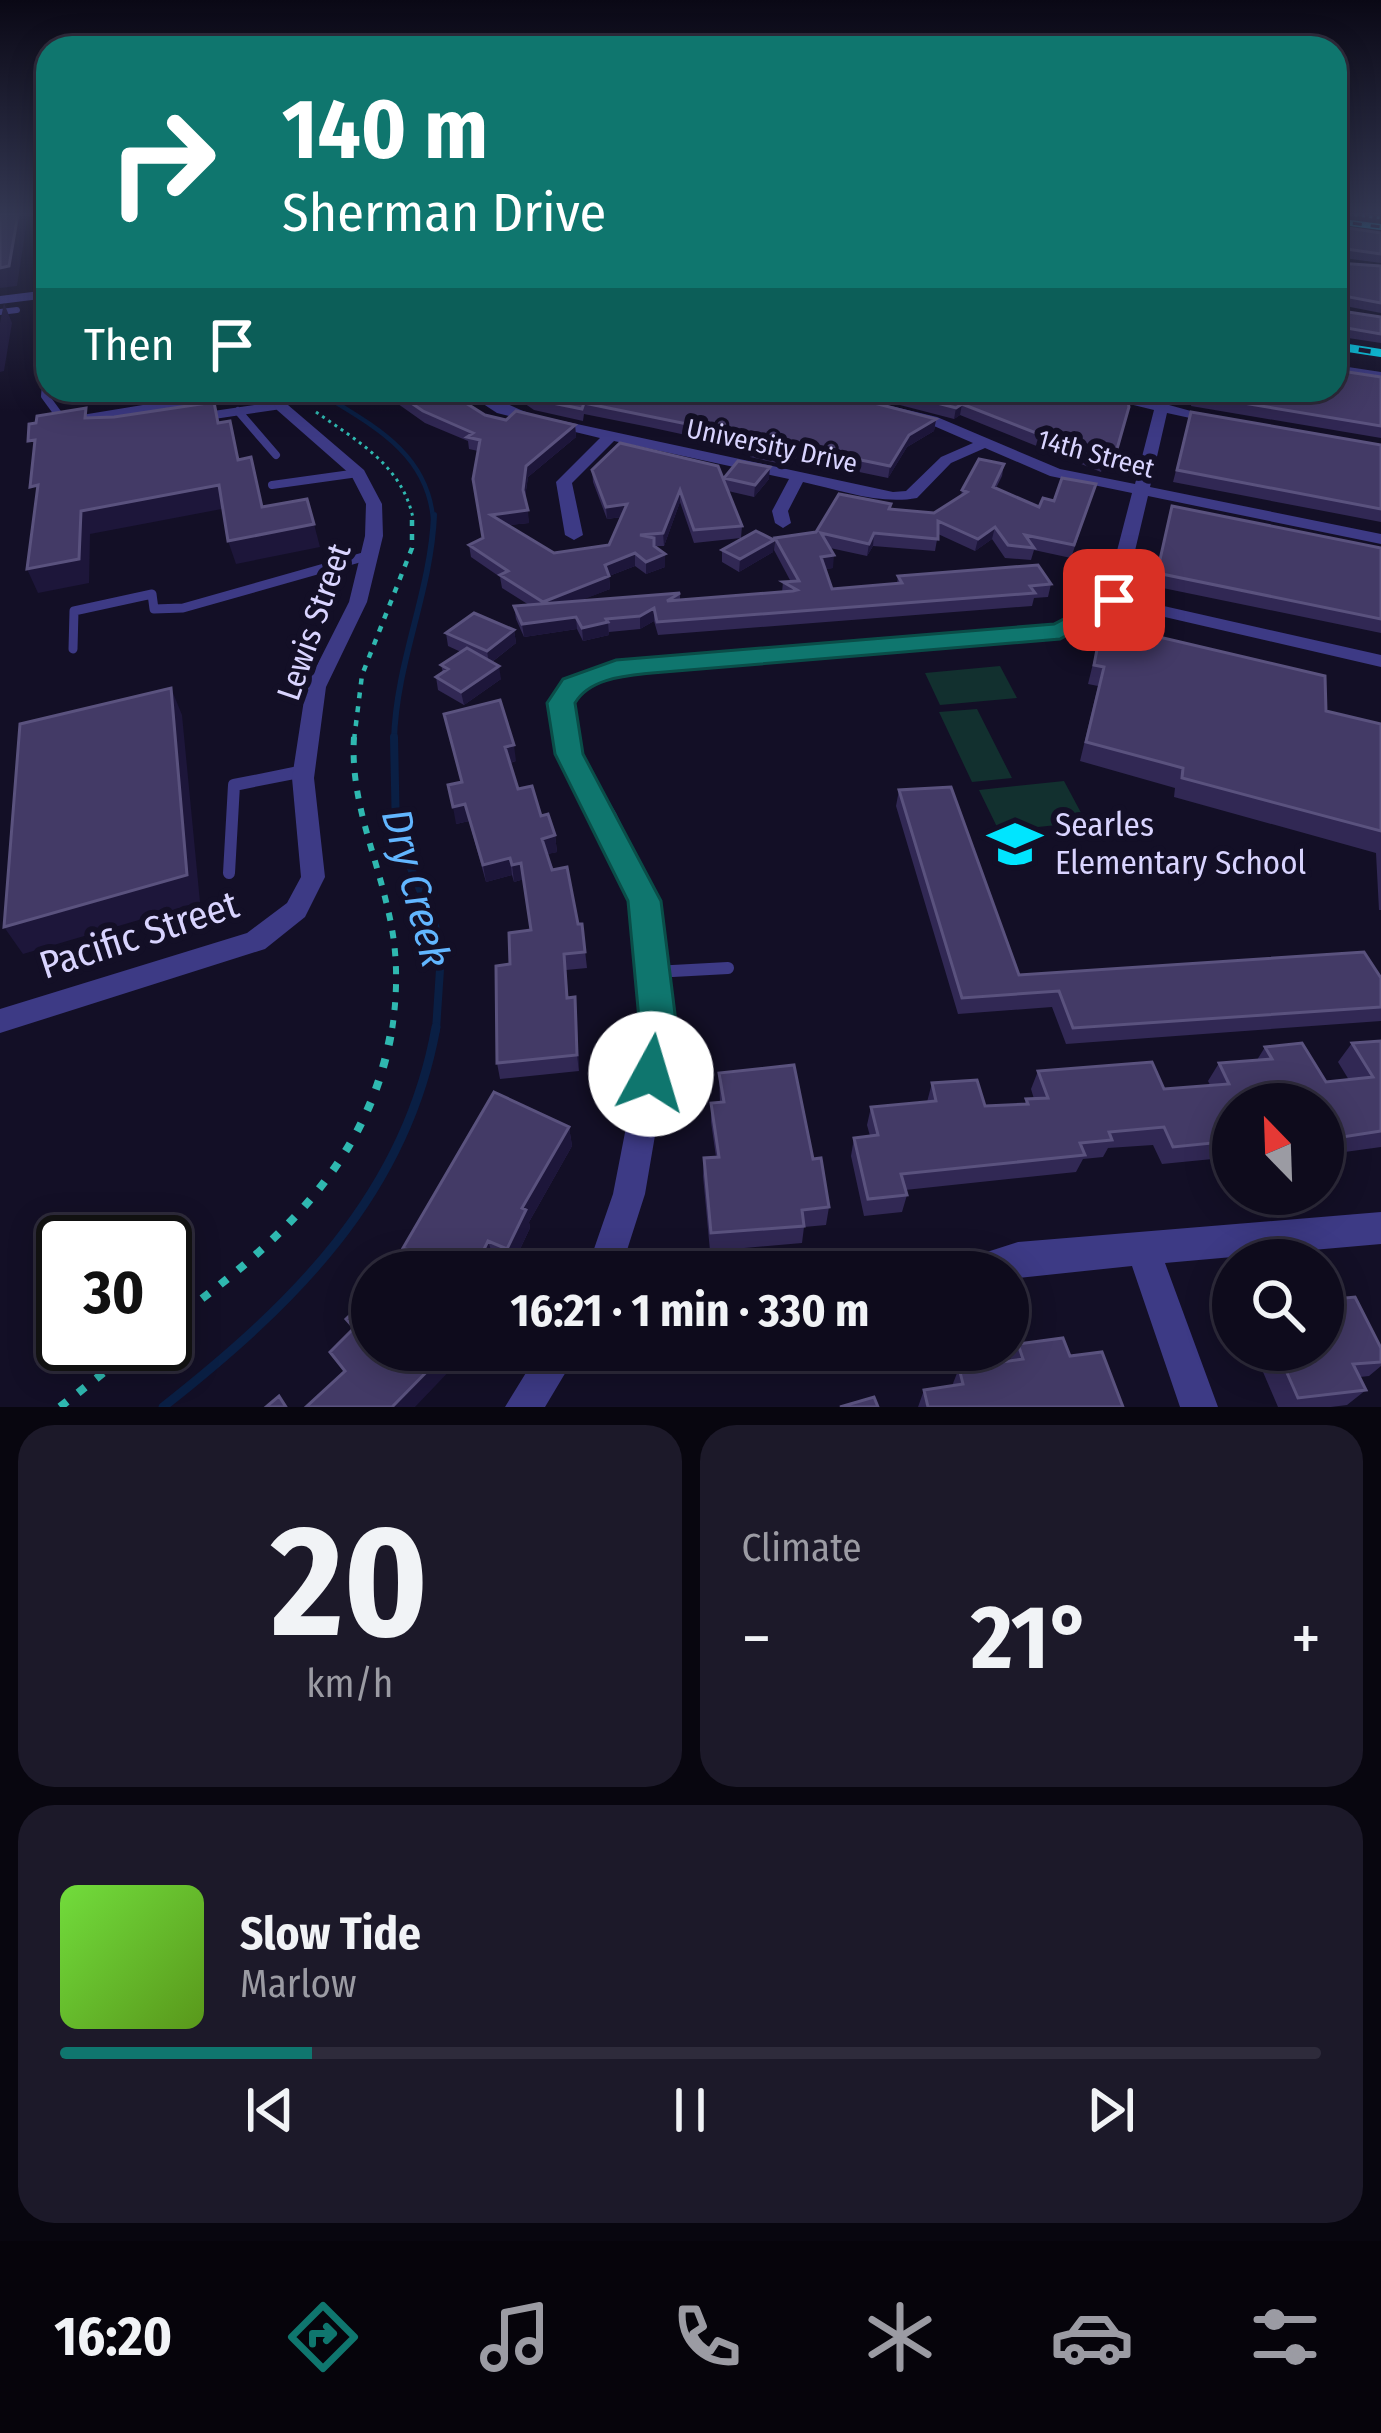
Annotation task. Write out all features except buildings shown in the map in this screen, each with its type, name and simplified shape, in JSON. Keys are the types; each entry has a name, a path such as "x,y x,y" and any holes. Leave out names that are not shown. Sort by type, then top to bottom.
{"street":[{"path":"0,300 36,296"},
{"path":"1347,371 1381,376"},
{"path":"281,402 358,473"},
{"name":"University Drive","path":"491,402 514,415 901,497 917,491 946,460 985,443"},
{"name":"14th Street","path":"868,402 894,407 1055,473 1381,539"},
{"path":"1128,402 1226,421"},
{"path":"1114,600 1162,402"},
{"path":"574,535 564,482 611,436"},
{"name":"Lewis Street","path":"296,910 313,877 304,771 316,687 358,602 370,555 374,505 358,473"},
{"path":"783,523 781,511 798,478"},
{"path":"610,1251 629,1194 658,1030 644,901 569,754 561,703 572,685 616,669 652,665 1060,632 1114,600 1381,661"},
{"name":"Pacific Street","path":"0,1021 256,941 296,910"},
{"path":"1029,1258 1381,1228"},
{"path":"1142,1247 1199,1407"},
{"path":"524,1407 547,1371"}],"lane":[{"path":"0,312 17,310"},
{"path":"49,402 64,422 185,402"},
{"path":"191,419 265,402"},
{"path":"238,411 276,455"},
{"path":"272,485 358,473"},
{"path":"73,649 74,611 152,594 154,609 183,608 370,555"},
{"path":"229,873 234,785 304,771"},
{"path":"653,972 728,968"}],"path":[{"path":"192,1306 306,1210 346,1152 378,1093 398,977 393,932 358,809 352,759 358,690 369,651 411,561 413,518 390,470 368,447 305,402"},
{"path":"60,1407 106,1371"}],"green space":[{"path":"1000,666 1017,698 940,705 925,673"},
{"path":"977,709 1012,778 972,782 939,712"},
{"path":"1064,781 1086,822 999,831 979,790"}],"waterway":[{"name":"Dry Creek","path":"335,402 383,433 411,461 429,496 433,518"},
{"name":"Dry Creek","path":"394,739 434,515"},
{"name":"Dry Creek","path":"394,739 396,833 435,925 441,954 436,1030"},
{"name":"Dry Creek","path":"163,1407 298,1287 370,1195 399,1143 421,1088 436,1027"}],"railway":[{"path":"1347,348 1381,353"}],"place":[{"name":"Searles Elementary School","path":"1015,844"}],"route":[{"path":"651,1074 658,1030 644,901 604,813 569,754 561,703 572,685 616,669 652,665 1060,632 1114,600"}]}
